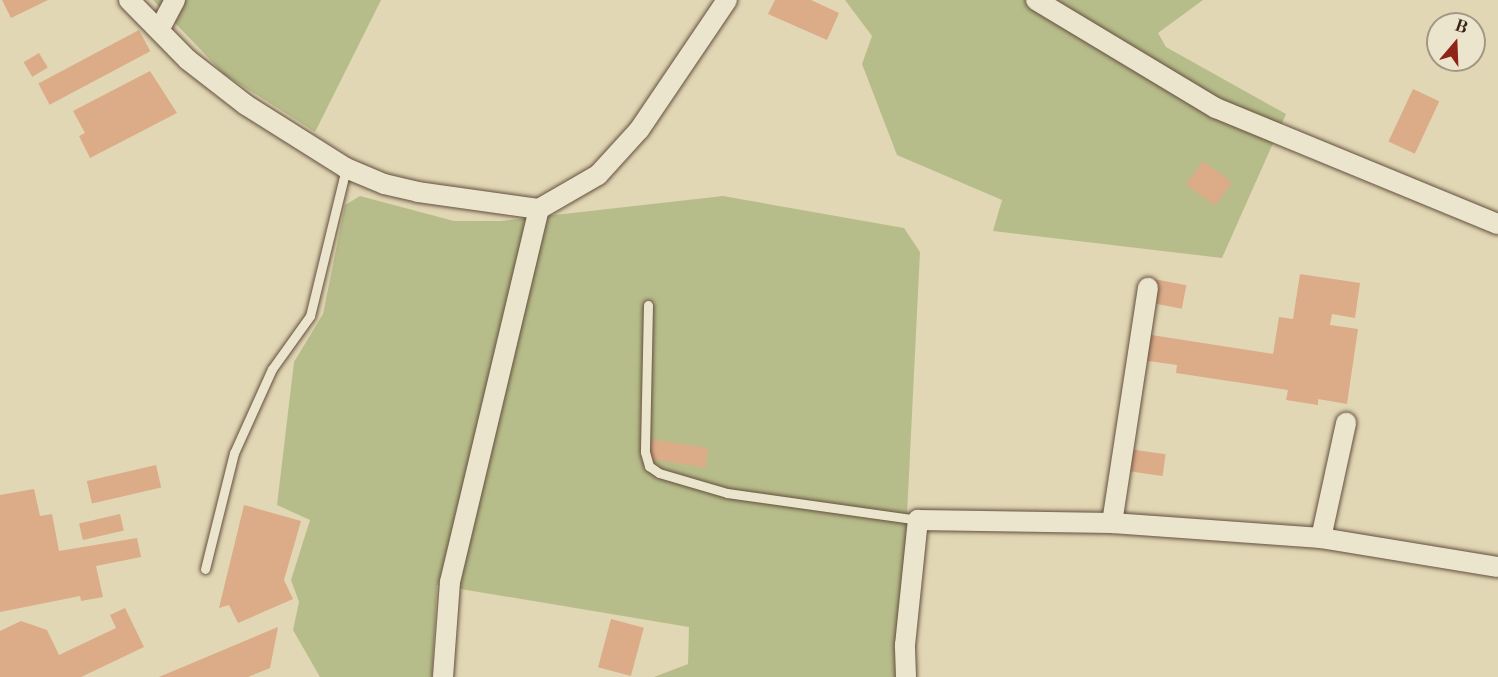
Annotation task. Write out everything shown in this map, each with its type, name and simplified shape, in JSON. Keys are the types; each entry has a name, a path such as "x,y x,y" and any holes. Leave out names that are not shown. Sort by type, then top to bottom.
{"street":[{"path":"129,0 188,60 246,105 346,168 384,184 418,192 539,209 598,175 633,137 727,0"},
{"path":"159,30 175,0"},
{"path":"1036,0 1216,108 1498,224"},
{"path":"443,677 450,582 539,209"},
{"path":"1112,523 1148,288"},
{"path":"1321,538 1346,423"},
{"path":"906,677 905,645 918,520 1112,523 1321,538 1498,567"}],"lane":[{"path":"205,569 234,453 272,369 310,316 346,168"},
{"path":"648,305 645,452 654,470 728,493 918,520"}],"green space":[{"path":"153,0 381,0 315,132 224,74"},
{"path":"845,0 1203,0 1158,33 1166,47 1286,114 1222,258 993,231 1002,200 897,155 862,64 872,36"},
{"path":"360,196 454,221 501,221 723,196 904,228 920,252 899,677 654,677 688,664 689,627 437,585 432,677 320,677 293,630 299,602 291,580 310,520 277,505 294,362 323,314 345,205"}],"building":[{"path":"2,0 48,0 11,18"},
{"path":"775,0 811,0 839,13 827,40 768,14"},
{"path":"139,30 150,51 50,105 38,84"},
{"path":"39,53 48,68 32,77 24,62"},
{"path":"150,71 177,113 90,158 79,136 85,133 73,111"},
{"path":"1413,89 1439,101 1415,154 1388,142"},
{"path":"1203,161 1232,182 1215,206 1186,184"},
{"path":"1300,274 1360,283 1355,318 1332,314 1330,325 1358,329 1347,404 1318,399 1318,405 1286,400 1288,390 1176,373 1177,365 1141,360 1145,334 1273,354 1279,317 1293,319"},
{"path":"1154,279 1186,285 1182,309 1149,303"},
{"path":"651,439 708,448 705,468 648,459"},
{"path":"1129,449 1166,454 1163,476 1126,471"},
{"path":"156,465 161,487 92,503 87,481"},
{"path":"34,489 40,516 52,514 59,551 137,538 141,557 96,566 103,597 81,601 80,596 0,612 0,495"},
{"path":"244,505 301,521 284,580 293,599 238,623 229,605 219,608"},
{"path":"120,514 124,531 83,540 79,523"},
{"path":"125,608 144,647 81,677 0,677 0,631 21,621 47,630 59,655 116,628 110,615"},
{"path":"611,619 644,628 631,676 598,667"},
{"path":"278,627 270,668 248,677 159,677"}]}
